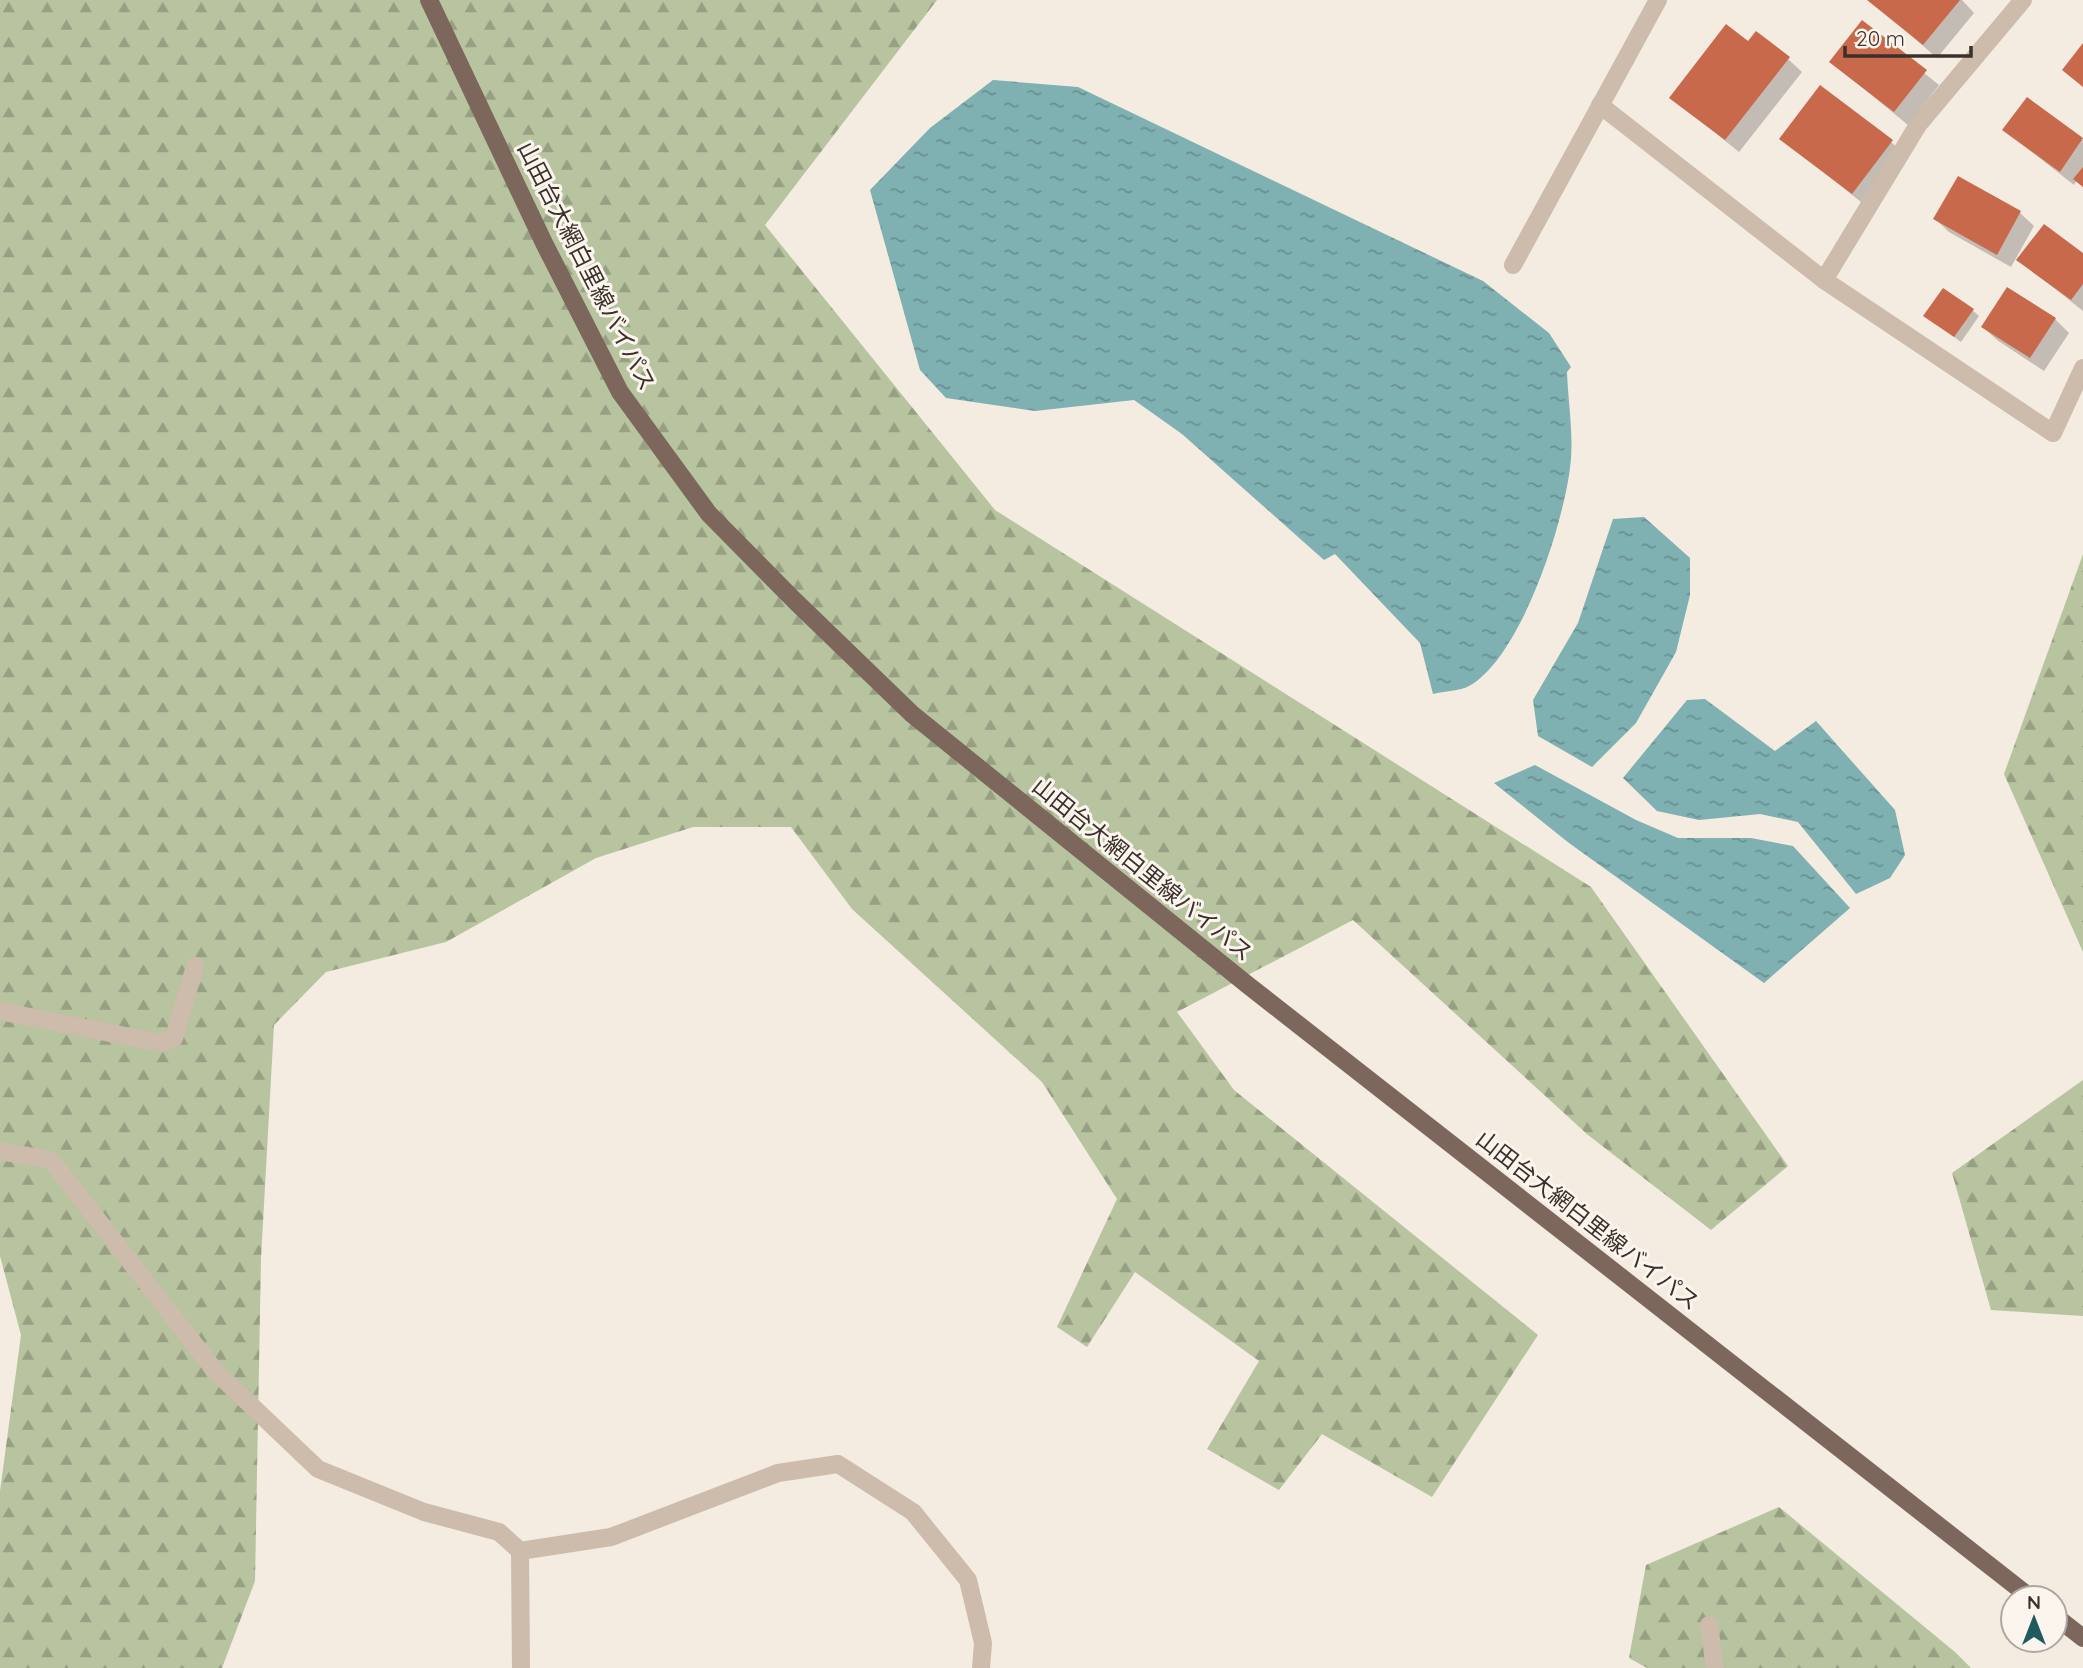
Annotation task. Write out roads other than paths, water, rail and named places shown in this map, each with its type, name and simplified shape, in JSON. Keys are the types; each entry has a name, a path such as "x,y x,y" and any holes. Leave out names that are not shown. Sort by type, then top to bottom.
{"main road":[{"name":"山田台大網白里線バイパス","path":"429,0 544,243 620,392 709,514 794,600 912,714 1250,986 2013,1584"},
{"path":"2069,1627 2083,1638"}],"street":[{"path":"1513,265 1658,0"},
{"path":"1824,280 1918,125 2023,0"},
{"path":"1600,105 1824,280 2053,433 2083,368"},
{"path":"0,1011 160,1043 174,1038 195,966"},
{"path":"0,1151 51,1160 216,1372 318,1469 424,1512 499,1532 520,1551 521,1668"},
{"path":"520,1551 611,1538 778,1473 838,1464 913,1512 968,1580 984,1643 981,1668"},
{"path":"1709,1625 1715,1668"}],"water":[{"path":"993,80 1078,87 1483,281 1549,333 1571,367 1567,372 1571,458 1561,514 1551,548 1524,616 1507,646 1488,670 1469,686 1433,694 1420,643 1335,554 1324,560 1182,434 1134,400 1035,411 946,398 920,370 870,190 930,128"},
{"path":"1644,517 1690,558 1690,595 1676,652 1636,723 1592,767 1538,736 1533,700 1578,623 1613,519"},
{"path":"1705,699 1775,751 1816,721 1895,810 1905,855 1890,878 1856,894 1798,822 1760,814 1699,820 1657,811 1623,778 1687,700"},
{"path":"1535,765 1636,820 1678,838 1751,838 1793,846 1850,908 1764,983 1569,843 1494,783"}]}
